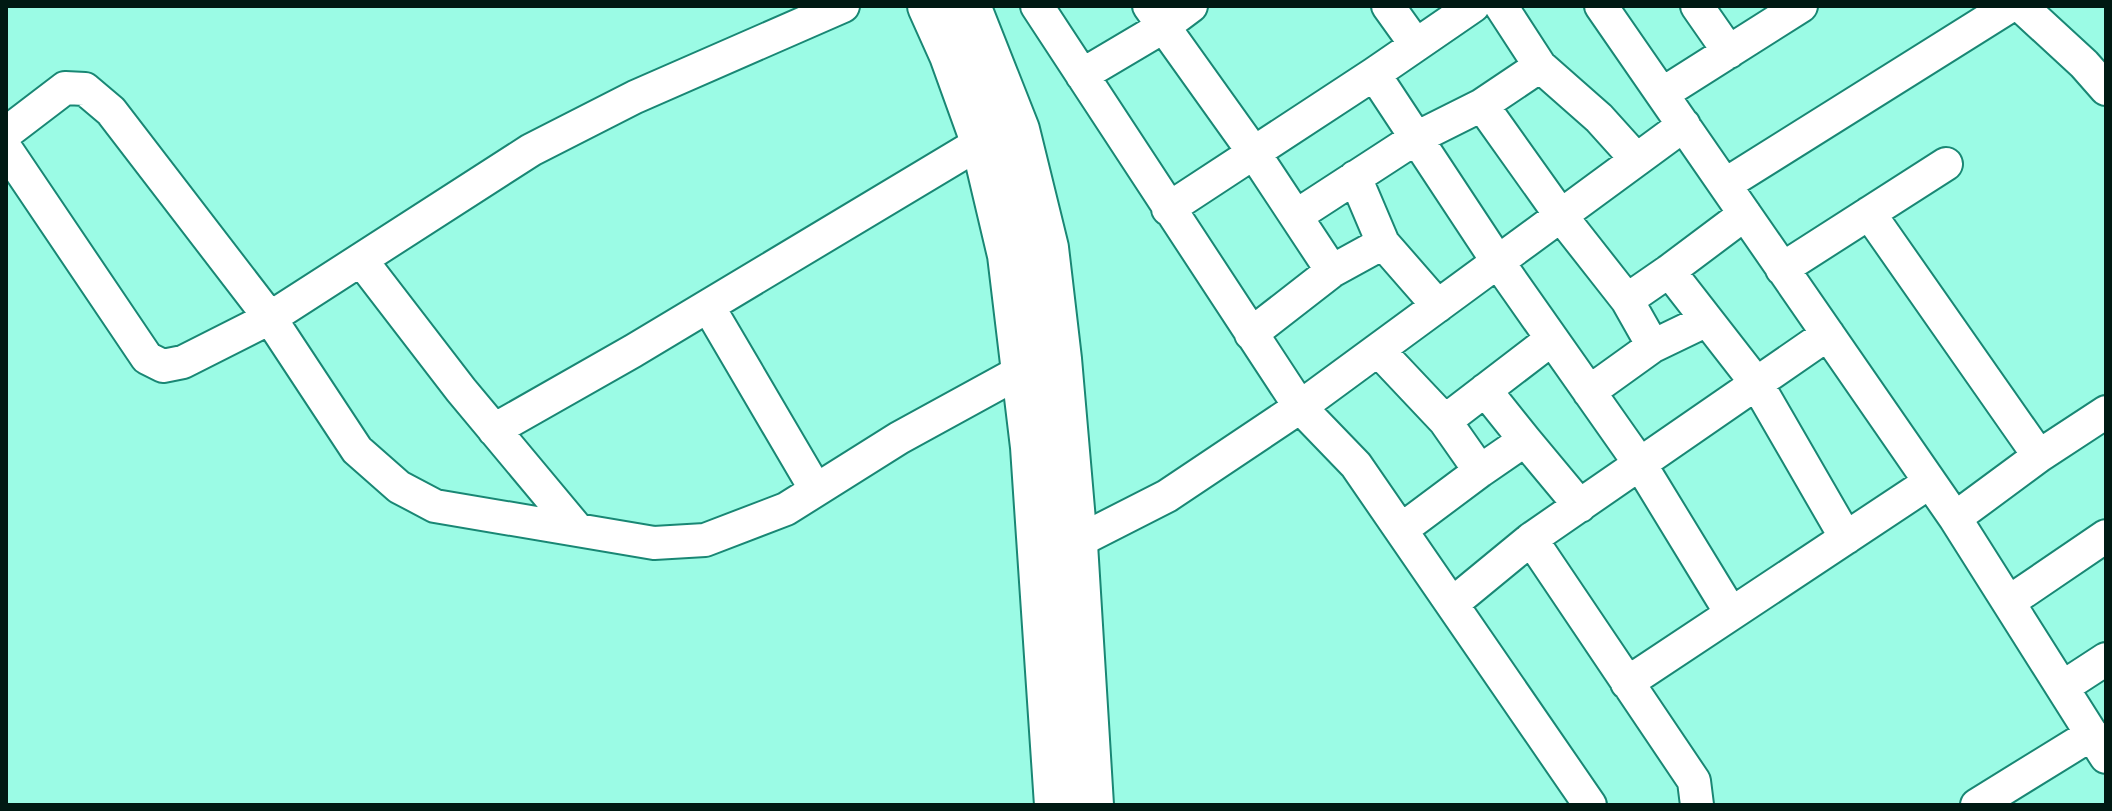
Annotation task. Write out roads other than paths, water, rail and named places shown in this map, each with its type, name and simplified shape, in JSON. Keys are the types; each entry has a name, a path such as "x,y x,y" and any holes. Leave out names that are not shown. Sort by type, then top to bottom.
{"main road":[{"path":"930,6 952,55 983,141 1010,255 1042,364"},
{"path":"968,6 1017,130 1046,248 1042,364 1058,551 1091,805"},
{"path":"1057,805 1058,551"}],"street":[{"path":"6,149 147,358 163,366 183,362 270,318 531,150 635,97 843,6"},
{"path":"1037,6 1300,407 1356,465 1590,805"},
{"path":"1082,75 1156,16 1191,6"},
{"path":"1388,6 1416,45"},
{"path":"1168,209 1473,6"},
{"path":"1501,6 1540,66 1599,118 1636,159"},
{"path":"1601,6 1955,518 2099,745 2010,796 1977,805"},
{"path":"1697,6 1729,52"},
{"path":"1662,94 1801,6"},
{"path":"1726,184 2010,6"},
{"path":"2021,6 2084,64 2106,89"},
{"path":"1156,16 1254,153 1332,271"},
{"path":"1296,216 1416,138 1482,105 1540,66"},
{"path":"1374,74 1498,262 1640,464 1731,613"},
{"path":"6,133 65,88 85,89 111,111 270,318 357,450 399,487 435,506 654,543 705,540 786,509 899,438 1042,364"},
{"path":"1482,105 1561,216 1627,300 1653,346"},
{"path":"1058,551 1167,496 1300,407 1684,125"},
{"path":"494,430 983,141"},
{"path":"1782,269 1946,164"},
{"path":"1355,177 1383,243 1438,306"},
{"path":"1869,213 2039,456"},
{"path":"1627,300 1745,214"},
{"path":"1251,334 1332,271 1383,243"},
{"path":"361,260 494,430 577,529"},
{"path":"1669,271 1757,384 1846,538"},
{"path":"708,306 816,490"},
{"path":"1589,392 1653,346 1707,320"},
{"path":"1452,604 1531,539 1828,334"},
{"path":"1445,421 1552,339"},
{"path":"1378,350 1445,421 1480,471"},
{"path":"1485,390 1580,506"},
{"path":"1955,518 2039,456 2106,412"},
{"path":"1401,530 1525,440"},
{"path":"1627,683 1930,482"},
{"path":"2009,602 2106,536"},
{"path":"1531,539 1694,781 1697,805"},
{"path":"2063,687 2106,659"}]}
